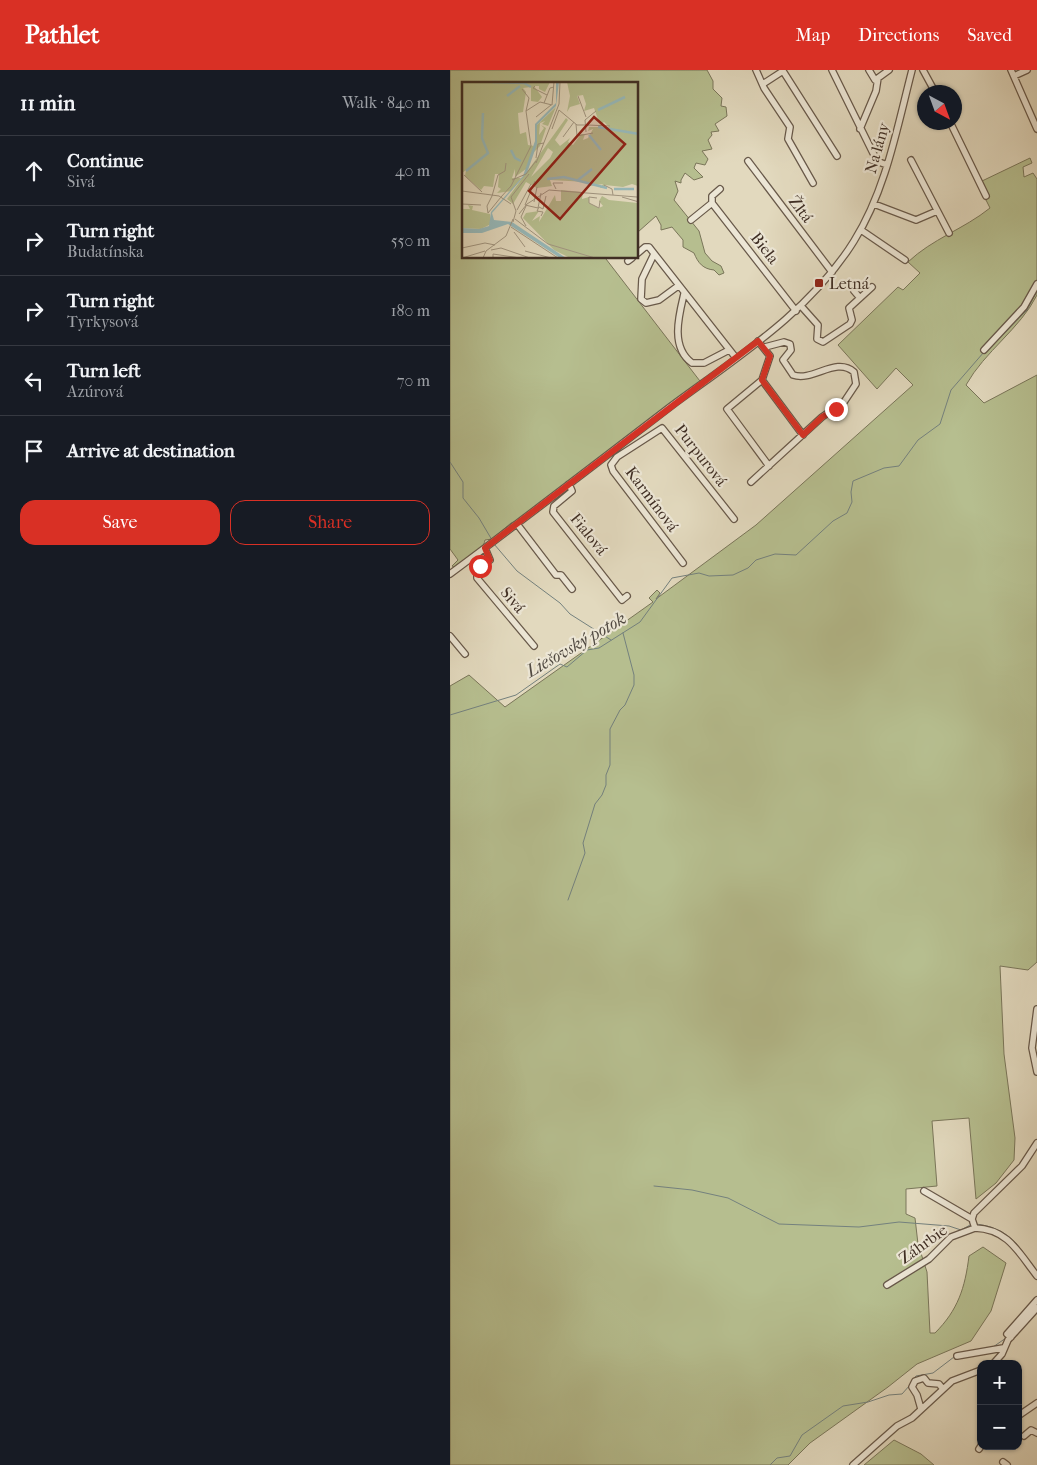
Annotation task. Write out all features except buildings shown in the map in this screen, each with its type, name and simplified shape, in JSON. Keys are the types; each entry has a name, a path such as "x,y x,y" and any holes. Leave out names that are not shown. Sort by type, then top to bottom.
{"street":[{"path":"756,70 790,127 788,139 813,183"},
{"path":"832,70 845,91 860,129 879,162 887,165"},
{"path":"869,70 875,80 889,70"},
{"name":"Na lány","path":"451,571 517,524 799,308 832,272 861,230 874,204 887,165 912,70"},
{"path":"923,70 931,85"},
{"path":"1027,70 1012,73 1037,129"},
{"path":"763,84 784,71 837,156"},
{"path":"860,129 876,91 878,78"},
{"path":"954,130 986,196"},
{"path":"911,160 949,233"},
{"name":"Žltá","path":"748,161 832,272"},
{"path":"691,220 712,203 712,196 720,189"},
{"name":"Biela","path":"712,203 799,308 818,325 817,339 823,342 851,322 848,310 860,298"},
{"path":"874,204 916,220 937,211"},
{"path":"861,230 905,260"},
{"path":"639,252 645,247 649,248 736,358"},
{"path":"654,254 642,279 641,299 646,303 654,302 678,286"},
{"path":"984,350 1024,307 1037,284"},
{"path":"854,291 860,298 872,287"},
{"path":"684,294 678,326 680,349 686,357 692,363 704,363 729,350"},
{"path":"758,341 765,347 770,356 762,380 727,408 769,466"},
{"path":"751,482 822,417 844,402 854,388 855,375 850,368 842,366 796,376 783,362 783,357 791,350 790,344 784,342 765,347"},
{"path":"762,380 803,435"},
{"name":"Purpurová","path":"641,440 658,429 666,430 734,519"},
{"name":"Karmínová","path":"636,433 641,440 637,446 613,460 611,465 613,471 683,563"},
{"name":"Fialová","path":"569,484 572,491 554,506 553,512 622,600 627,596"},
{"path":"517,524 554,576 561,575 572,589"},
{"name":"Sivá","path":"485,548 490,560 477,569 477,578 534,646"},
{"path":"450,636 465,654"},
{"path":"1037,1009 1032,1048 1037,1072"},
{"path":"972,1219 989,1196 1022,1166 1037,1143"},
{"path":"924,1191 972,1219 975,1228 985,1228 1002,1234 1015,1244 1037,1276"},
{"name":"Záhrbie","path":"887,1285 929,1259 952,1237 975,1228"},
{"path":"997,1360 1002,1354 1009,1335 1037,1300"},
{"path":"1025,1317 1037,1308"},
{"path":"958,1356 1003,1348"},
{"path":"853,1465 897,1426 912,1418 952,1381 977,1372"},
{"path":"921,1409 918,1395 912,1387 915,1381 924,1378 928,1383 939,1384 943,1389"},
{"path":"1022,1413 1037,1402"},
{"path":"1024,1436 1031,1430 1037,1433"}],"green space":[{"path":"450,70 707,70 713,81 713,89 722,98 721,106 726,107 727,116 715,124 719,131 711,132 712,135 708,140 712,149 702,151 708,159 705,165 696,163 694,168 703,177 694,180 685,173 681,183 675,181 678,191 674,200 699,231 705,253 712,261 721,266 724,273 719,275 714,270 701,265 694,253 683,247 683,240 672,227 661,230 661,225 656,216 639,231 639,82 462,82 462,259 606,259 703,385 533,514 511,523 492,539 485,540 481,549 454,567 452,566 458,560 450,549"},
{"path":"1030,158 1032,163 1023,167 1024,177 1033,173 1037,179 1037,295 1021,319 983,361 966,385 984,403 1037,375 1037,962 1028,970 1000,966 1004,1054 1015,1138 1014,1160 996,1183 976,1199 969,1118 932,1121 937,1186 906,1189 906,1214 915,1218 918,1244 927,1272 930,1333 935,1333 955,1307 963,1288 969,1256 983,1247 1006,1263 991,1311 971,1341 917,1364 810,1443 788,1465 450,1465 450,686 469,675 505,707 653,602 649,598 657,590 660,593 656,599 756,525 913,385 896,368 877,389 838,345 898,287 903,290 920,273 908,262 927,247 990,208 985,198 989,195 982,181"},
{"path":"894,1440 921,1454 934,1465 864,1465"}],"waterway":[{"name":"Liešovský potok","path":"991,347 1027,310 1037,291"},
{"name":"Liešovský potok","path":"450,715 516,695 560,664 567,667 587,650 599,648 640,622 672,578 699,573 709,576 733,575 748,568 756,560 775,554 796,555 833,521 847,513 852,502 853,481 884,468 899,466 918,440 940,424 951,390 984,352"},
{"path":"450,462 463,482 463,498 479,518 492,540"},
{"path":"494,544 517,571 560,603 570,614 611,640"},
{"path":"568,900 585,853 583,843 595,804 602,795 606,785 606,775 610,765 610,729 620,710 625,705 634,685 634,675 623,633"},
{"path":"654,1186 692,1190 728,1198 779,1224 859,1227 899,1222 949,1226 961,1230 972,1224"},
{"path":"975,1224 990,1227 1004,1233 1015,1242 1024,1254"},
{"path":"993,1347 1006,1338"},
{"path":"911,1382 916,1376 933,1373 954,1357"},
{"path":"770,1465 777,1458 790,1456 802,1435 843,1406 868,1402 889,1395 902,1394 910,1385"}],"place":[{"name":"Letná","path":"819,283"}],"route":[{"path":"480,566 487,564 490,560 485,548 758,341 765,347 770,356 762,380 803,435 822,417 836,409"}]}
